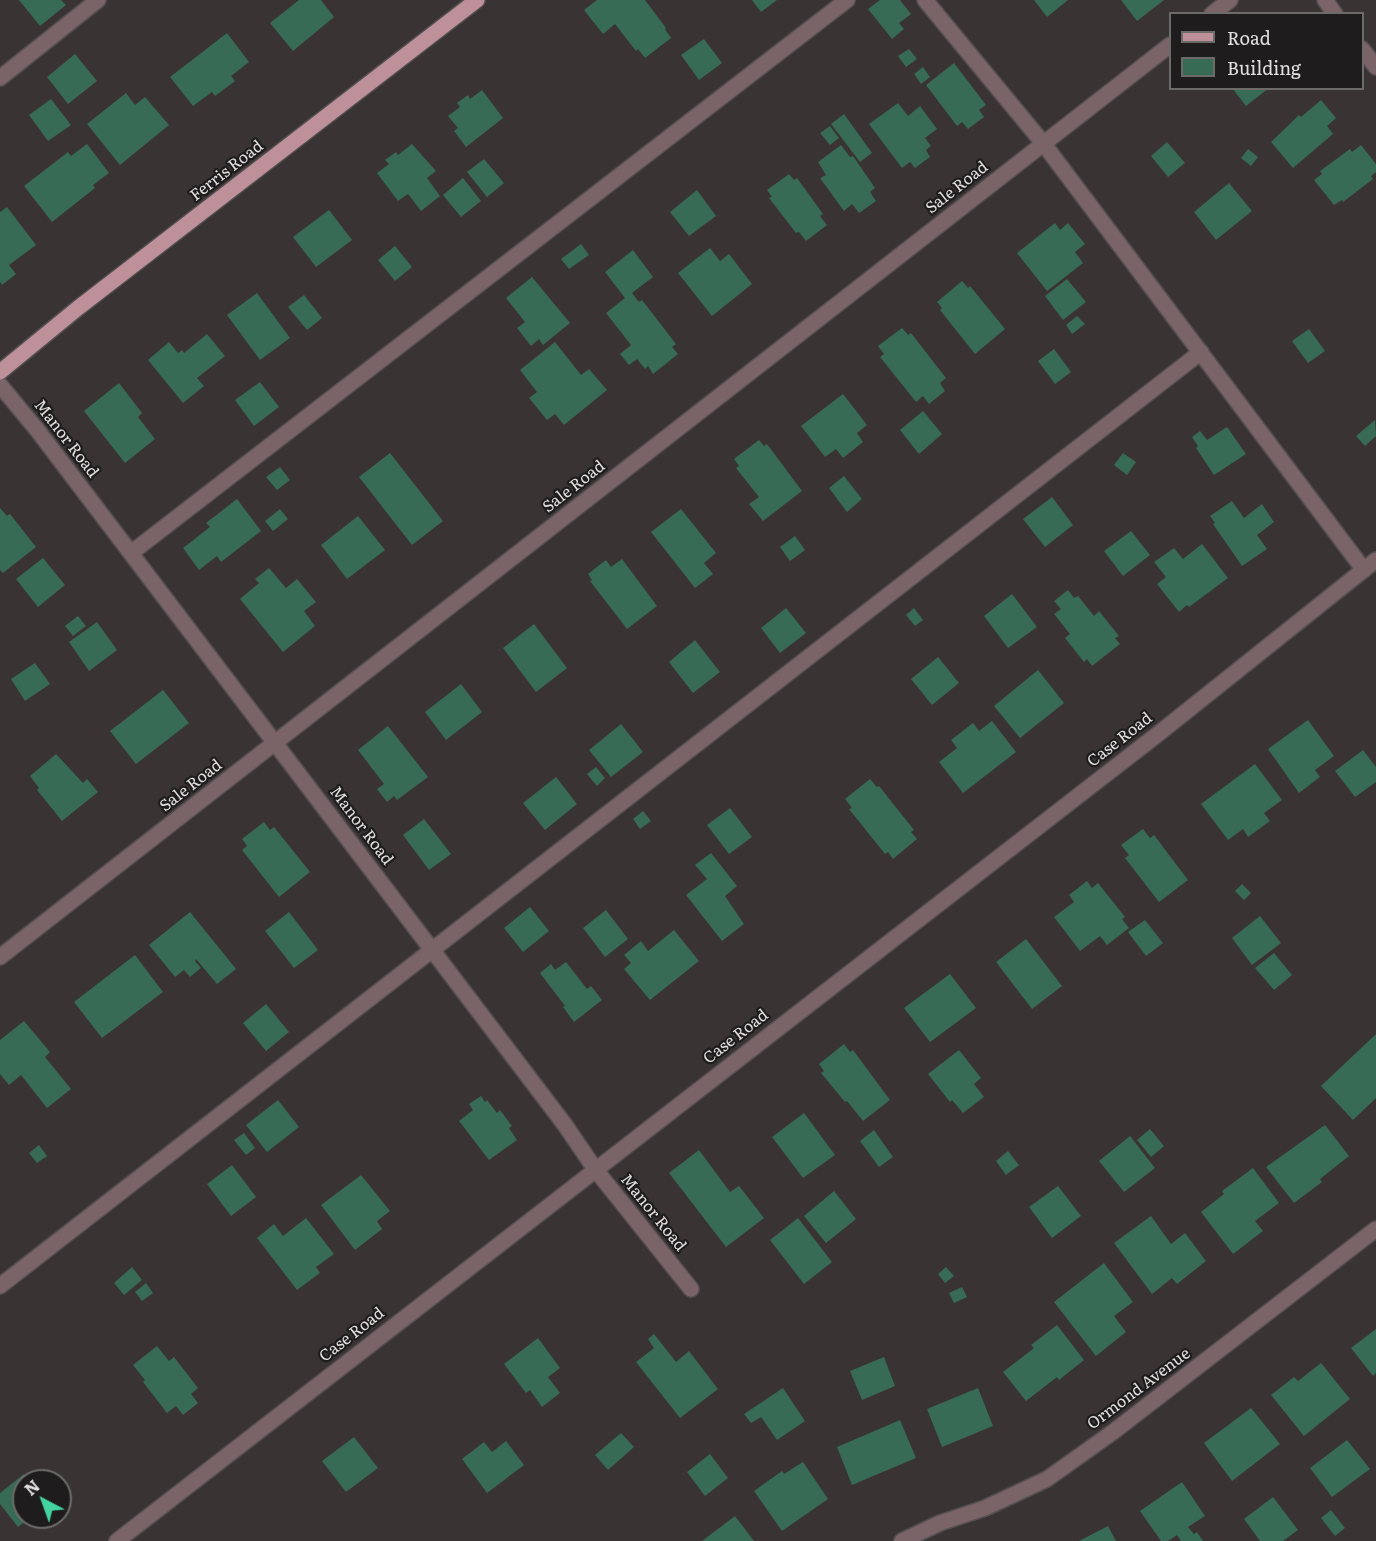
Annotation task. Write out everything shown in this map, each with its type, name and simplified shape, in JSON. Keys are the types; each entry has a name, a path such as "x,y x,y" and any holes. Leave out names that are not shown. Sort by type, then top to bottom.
{"main road":[{"name":"Ferris Road","path":"0,372 78,308 477,0"}],"street":[{"path":"0,78 98,0"},
{"path":"131,553 848,0"},
{"path":"925,0 1043,143 1200,352 1370,565"},
{"path":"1215,12 1230,0"},
{"name":"Sale Road","path":"0,957 1169,46"},
{"path":"1364,52 1376,67"},
{"path":"0,1286 1200,352"},
{"name":"Manor Road","path":"0,385 131,553 565,1125 595,1169 691,1289"},
{"name":"Case Road","path":"117,1541 1148,741 1370,565"},
{"name":"Ormond Avenue","path":"902,1541 940,1523 985,1508 1047,1479 1113,1432 1376,1229"}],"building":[{"path":"19,0 61,0 66,5 40,26"},
{"path":"299,0 321,0 334,17 293,51 270,23"},
{"path":"597,0 645,0 671,38 645,58 638,49 636,51 615,24 603,34 584,10"},
{"path":"752,0 777,0 761,12"},
{"path":"880,0 900,0 911,14 899,23 904,29 892,39 868,9"},
{"path":"1034,0 1068,0 1047,17"},
{"path":"1121,0 1164,0 1137,21"},
{"path":"227,33 249,62 231,76 235,81 215,96 212,92 193,106 170,77"},
{"path":"704,39 722,63 699,80 681,55"},
{"path":"909,49 917,59 906,67 898,56"},
{"path":"75,54 97,81 68,104 47,77"},
{"path":"954,63 986,105 979,110 984,117 968,129 962,122 957,126 926,85"},
{"path":"923,67 930,77 921,84 914,74"},
{"path":"482,90 503,118 466,147 454,131 458,128 448,116 460,107 457,103 468,95 470,99"},
{"path":"1234,90 1266,90 1246,106"},
{"path":"126,93 135,105 145,97 169,125 120,165 87,124"},
{"path":"51,99 71,125 48,141 29,115"},
{"path":"1321,100 1336,118 1327,126 1333,134 1293,168 1271,142 1299,115 1301,117"},
{"path":"898,103 908,116 920,106 937,129 925,138 931,146 926,150 930,157 915,168 910,162 902,168 869,124"},
{"path":"844,114 872,153 860,162 831,124"},
{"path":"830,126 839,138 830,145 820,133"},
{"path":"1167,142 1185,163 1168,177 1151,156"},
{"path":"87,144 109,173 93,185 95,188 52,222 24,186 68,152 71,156"},
{"path":"412,144 436,171 427,178 440,196 421,211 408,194 398,201 377,173 389,164 385,160 396,152 398,155"},
{"path":"841,145 850,157 853,156 875,188 870,192 876,201 859,213 852,204 844,211 820,178 826,175 818,162"},
{"path":"1361,145 1376,164 1376,172 1371,176 1373,179 1343,202 1342,200 1334,205 1314,180 1322,174 1320,171 1350,149 1352,152"},
{"path":"1248,149 1258,157 1251,166 1241,158"},
{"path":"484,159 504,183 487,197 467,172"},
{"path":"789,174 794,180 797,178 823,214 820,216 827,225 806,241 799,232 796,233 769,198 772,197 767,190"},
{"path":"463,178 481,201 461,217 443,195"},
{"path":"1229,183 1252,211 1216,240 1194,212"},
{"path":"697,190 716,216 689,236 670,212"},
{"path":"7,207 36,245 9,265 16,274 2,285 0,282 0,212"},
{"path":"329,210 352,240 316,267 293,237"},
{"path":"1055,223 1060,230 1068,223 1085,244 1075,252 1083,263 1047,291 1017,253"},
{"path":"581,244 589,255 569,269 561,259"},
{"path":"395,246 412,267 395,281 378,260"},
{"path":"710,248 720,261 729,254 752,284 712,316 678,273"},
{"path":"633,250 653,277 632,293 639,302 642,300 676,344 672,347 678,354 653,374 648,366 645,369 637,359 629,365 620,354 631,345 606,313 625,298 605,272"},
{"path":"532,277 570,323 543,345 539,339 531,346 517,328 525,322 506,298"},
{"path":"1067,279 1086,302 1063,320 1045,296"},
{"path":"962,281 968,288 970,286 1005,329 975,354 940,310 942,308 937,302"},
{"path":"257,293 290,338 260,360 227,315"},
{"path":"304,295 322,318 307,330 288,307"},
{"path":"1077,316 1085,324 1072,334 1066,325"},
{"path":"902,328 908,335 911,333 946,378 940,383 945,391 929,404 923,396 916,402 880,357 884,354 878,346"},
{"path":"1309,329 1325,351 1308,363 1292,341"},
{"path":"207,334 225,356 197,378 204,386 183,403 148,360 169,342 178,353 182,350 184,353"},
{"path":"555,342 581,375 589,369 607,390 564,425 555,414 547,420 529,398 537,392 520,370"},
{"path":"1054,349 1071,372 1055,384 1038,361"},
{"path":"260,382 279,407 254,426 235,400"},
{"path":"119,383 142,413 138,417 155,439 125,463 84,411"},
{"path":"843,394 867,425 857,433 863,442 843,458 836,449 825,457 801,426"},
{"path":"923,411 942,434 919,454 900,430"},
{"path":"1375,420 1376,436 1365,446 1356,436"},
{"path":"1227,427 1246,454 1214,475 1196,448 1198,446 1192,437 1200,431 1207,440"},
{"path":"759,440 764,446 767,444 802,491 763,521 749,504 759,497 736,468 739,466 734,459"},
{"path":"390,453 443,521 412,545 359,477"},
{"path":"1123,453 1136,462 1127,475 1114,465"},
{"path":"280,467 290,480 277,490 266,477"},
{"path":"844,476 862,499 847,512 829,488"},
{"path":"1052,497 1073,525 1045,547 1023,519"},
{"path":"237,499 261,531 221,562 217,556 199,570 183,548 210,527 206,523"},
{"path":"1232,501 1244,518 1262,504 1274,522 1257,535 1267,549 1242,566 1210,516"},
{"path":"0,508 7,516 10,514 36,547 3,573 0,570"},
{"path":"280,509 288,519 273,531 265,521"},
{"path":"681,509 716,553 704,563 713,574 695,588 651,532"},
{"path":"358,516 385,550 347,579 321,545"},
{"path":"1131,531 1150,555 1123,576 1104,551"},
{"path":"795,536 805,550 790,561 780,547"},
{"path":"1202,544 1228,578 1179,612 1157,584 1166,577 1154,562 1174,548 1183,559"},
{"path":"43,558 65,585 38,607 16,579"},
{"path":"622,559 657,606 627,629 590,581 592,580 588,574 606,560 611,567"},
{"path":"269,568 286,588 297,579 316,602 304,611 315,626 283,652 240,599 259,583 255,579"},
{"path":"1068,590 1074,598 1078,596 1094,616 1099,611 1119,636 1115,638 1120,644 1092,666 1087,659 1084,662 1065,638 1070,634 1054,614 1061,609 1054,601"},
{"path":"1012,594 1037,627 1008,648 984,616"},
{"path":"786,608 806,633 780,653 761,628"},
{"path":"914,608 923,620 915,626 906,615"},
{"path":"78,616 86,626 73,636 65,626"},
{"path":"97,622 117,650 89,671 69,642"},
{"path":"534,624 567,668 536,692 503,648"},
{"path":"695,640 720,672 693,693 669,662"},
{"path":"938,657 959,683 932,705 911,679"},
{"path":"35,663 50,684 25,701 11,679"},
{"path":"1038,670 1064,703 1020,738 994,706"},
{"path":"461,684 482,712 446,740 425,712"},
{"path":"163,690 189,723 136,764 110,731"},
{"path":"1308,720 1334,756 1315,770 1320,777 1299,793 1268,749"},
{"path":"992,721 1016,752 963,793 939,762 957,748 951,740 973,723 979,731"},
{"path":"621,724 643,752 611,777 589,750"},
{"path":"388,726 428,777 397,800 394,796 387,802 377,789 384,784 358,750"},
{"path":"1363,750 1376,767 1376,782 1355,797 1335,771"},
{"path":"56,754 83,783 87,779 98,792 62,821 37,790 39,788 30,776"},
{"path":"1255,764 1282,800 1264,813 1270,821 1248,837 1243,829 1228,840 1201,804"},
{"path":"596,767 605,778 597,786 587,774"},
{"path":"556,777 577,804 545,830 523,803"},
{"path":"870,779 877,787 879,786 914,830 911,832 917,839 893,859 888,852 885,854 849,809 852,808 845,799"},
{"path":"730,808 752,837 729,854 707,825"},
{"path":"643,811 651,821 640,829 633,819"},
{"path":"424,819 451,854 429,870 403,835"},
{"path":"264,822 270,830 274,827 310,872 279,897 242,850 247,846 242,839"},
{"path":"1143,829 1150,838 1154,835 1188,880 1159,902 1125,858 1129,855 1121,845"},
{"path":"711,853 737,886 725,896 744,924 722,941 686,895 707,879 695,865"},
{"path":"1087,881 1092,888 1098,883 1125,917 1122,919 1129,928 1107,945 1100,936 1080,951 1054,917 1074,902 1069,895"},
{"path":"1242,884 1251,893 1244,900 1235,891"},
{"path":"530,907 549,931 523,952 504,928"},
{"path":"606,910 628,939 605,957 583,928"},
{"path":"190,912 236,969 217,984 196,959 195,961 201,968 190,977 184,970 175,977 149,945"},
{"path":"289,912 318,950 294,968 265,931"},
{"path":"1260,916 1281,943 1252,965 1232,938"},
{"path":"1145,920 1163,943 1146,956 1128,932"},
{"path":"674,930 699,961 650,1000 624,969 631,963 624,955 641,941 648,951"},
{"path":"1026,939 1062,986 1032,1009 996,962"},
{"path":"1274,953 1292,975 1274,990 1255,968"},
{"path":"135,955 163,992 102,1038 74,1002"},
{"path":"566,962 587,989 591,986 602,1000 574,1022 540,973 551,964 555,970"},
{"path":"950,974 976,1008 930,1042 904,1008"},
{"path":"266,1004 289,1032 266,1051 243,1023"},
{"path":"24,1021 50,1052 45,1057 71,1089 47,1108 21,1075 9,1085 0,1074 0,1040"},
{"path":"1376,1034 1376,1098 1353,1120 1321,1086"},
{"path":"844,1044 850,1052 853,1050 890,1100 863,1121 821,1073 824,1071 819,1064"},
{"path":"959,1050 981,1078 974,1084 984,1097 963,1113 952,1100 950,1102 928,1074"},
{"path":"481,1096 497,1113 500,1110 512,1126 509,1128 517,1140 489,1160 459,1121 473,1110 469,1104"},
{"path":"278,1100 299,1127 267,1152 246,1125"},
{"path":"804,1113 835,1155 803,1178 772,1137"},
{"path":"1325,1125 1349,1156 1320,1179 1322,1182 1294,1203 1266,1167"},
{"path":"1150,1129 1164,1146 1151,1157 1137,1140"},
{"path":"874,1130 893,1157 879,1167 860,1141"},
{"path":"244,1133 255,1148 246,1155 234,1140"},
{"path":"1130,1136 1155,1168 1124,1192 1099,1161"},
{"path":"39,1145 47,1156 37,1163 29,1153"},
{"path":"699,1150 730,1192 739,1186 764,1218 726,1247 669,1173"},
{"path":"1008,1151 1019,1165 1006,1175 996,1161"},
{"path":"232,1165 256,1197 231,1216 207,1184"},
{"path":"1253,1168 1279,1203 1255,1221 1263,1231 1233,1254 1201,1212 1224,1194 1222,1191"},
{"path":"361,1175 390,1211 377,1221 382,1229 355,1250 321,1205"},
{"path":"1058,1186 1081,1216 1052,1238 1029,1207"},
{"path":"834,1191 856,1219 826,1243 804,1216"},
{"path":"1151,1216 1171,1244 1185,1233 1206,1261 1177,1284 1172,1278 1152,1294 1114,1243"},
{"path":"306,1218 334,1254 316,1267 320,1273 297,1290 257,1238 274,1224 283,1236"},
{"path":"798,1218 832,1262 804,1284 770,1240"},
{"path":"1104,1263 1133,1302 1114,1316 1126,1332 1096,1356 1054,1302"},
{"path":"132,1267 142,1280 124,1295 114,1283"},
{"path":"946,1267 954,1276 945,1283 938,1274"},
{"path":"146,1283 153,1293 142,1301 135,1292"},
{"path":"962,1287 967,1297 954,1303 949,1293"},
{"path":"1057,1325 1084,1360 1059,1380 1057,1377 1026,1401 1003,1372 1034,1348 1031,1345"},
{"path":"1376,1329 1376,1373 1373,1376 1351,1348"},
{"path":"654,1334 676,1362 689,1351 718,1389 680,1418 636,1362 654,1348 648,1339"},
{"path":"538,1338 560,1368 548,1377 560,1393 542,1407 530,1390 526,1393 504,1364"},
{"path":"157,1346 169,1361 174,1357 198,1388 191,1394 198,1403 183,1415 176,1406 167,1413 133,1365"},
{"path":"884,1357 895,1386 862,1400 850,1371"},
{"path":"1321,1363 1350,1399 1304,1436 1271,1395 1294,1377 1298,1381"},
{"path":"783,1388 805,1421 777,1440 761,1417 751,1423 744,1414"},
{"path":"978,1388 993,1426 942,1447 927,1409"},
{"path":"1251,1408 1280,1444 1232,1481 1204,1443"},
{"path":"900,1420 916,1458 852,1485 837,1447"},
{"path":"621,1433 634,1447 608,1470 595,1455"},
{"path":"354,1437 378,1468 346,1492 322,1461"},
{"path":"1347,1440 1370,1469 1332,1497 1310,1468"},
{"path":"506,1441 524,1465 487,1493 462,1459 484,1442 492,1452"},
{"path":"710,1454 728,1478 705,1496 687,1472"},
{"path":"803,1462 828,1499 782,1531 754,1491 782,1471 784,1474"},
{"path":"1182,1482 1205,1516 1188,1527 1194,1534 1197,1532 1203,1541 1181,1541 1177,1535 1168,1541 1161,1541 1140,1511"},
{"path":"12,1484 12,1519 0,1504 0,1493"},
{"path":"1273,1497 1298,1530 1283,1541 1260,1541 1244,1519"},
{"path":"1331,1510 1345,1528 1335,1536 1321,1518"},
{"path":"735,1516 754,1541 702,1541"},
{"path":"1108,1526 1116,1541 1079,1541"}]}
